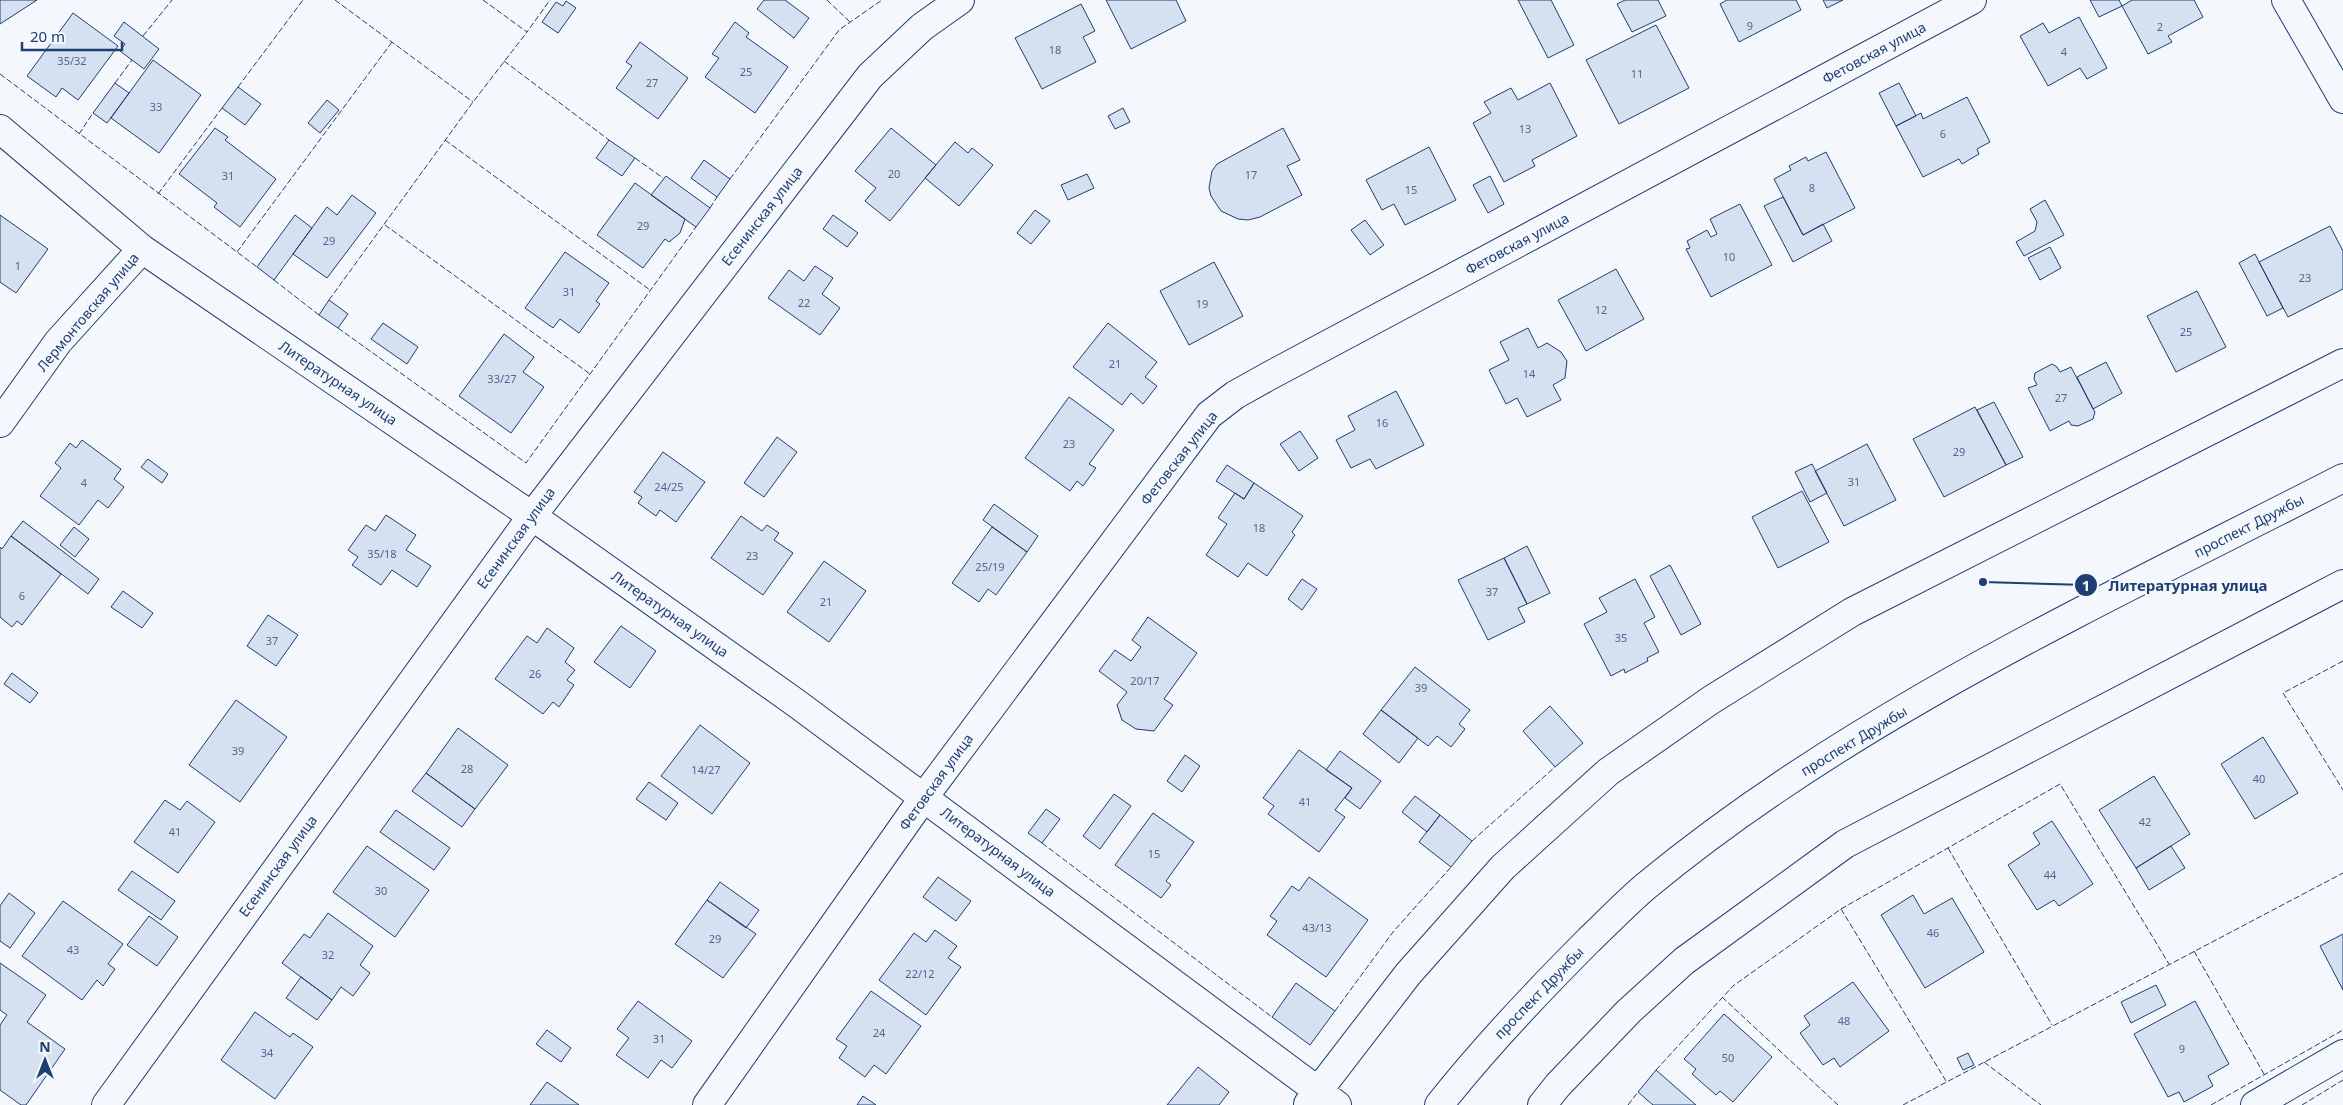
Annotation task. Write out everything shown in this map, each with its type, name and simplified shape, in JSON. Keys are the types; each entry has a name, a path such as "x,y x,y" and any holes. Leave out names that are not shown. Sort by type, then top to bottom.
{"street":[{"name":"Есенинская улица","path":"106,1105 532,516 870,76 922,27 960,0"},
{"name":"Фетовская улица","path":"707,1105 924,797 1209,415 1235,395 1268,376 1972,0"},
{"path":"2286,0 2343,99"},
{"name":"Литературная улица","path":"0,129 142,249 532,516 796,703 924,797 1320,1100"},
{"name":"Лермонтовская улица","path":"0,423 58,342 142,249"},
{"path":"1320,1100 1408,974 1504,867 1608,772 1695,711 1852,612 2343,363"},
{"name":"проспект Дружбы","path":"1438,1105 1478,1055 1548,981 1644,887 1753,803 1852,740 1990,659 2343,478"},
{"path":"1542,1105 1558,1085 1629,1011 1684,960 1846,844 2343,584"},
{"path":"2255,1105 2343,1054"}],"building":[{"path":"0,0 37,0 0,24"},
{"path":"764,0 785,0 809,18 794,38 757,9"},
{"path":"1106,0 1176,0 1186,21 1131,49"},
{"path":"1518,0 1551,0 1574,45 1548,58"},
{"path":"1625,0 1658,0 1666,16 1632,32 1617,4"},
{"path":"1727,0 1796,0 1801,10 1739,42 1720,4"},
{"path":"1823,0 1843,0 1827,8"},
{"path":"2090,0 2119,0 2122,6 2099,17"},
{"path":"2132,0 2194,0 2203,17 2168,36 2172,42 2148,54 2122,6"},
{"path":"566,1 576,8 558,33 542,22 556,2 563,6"},
{"path":"1081,4 1095,31 1083,37 1096,62 1042,89 1015,38"},
{"path":"73,13 118,46 78,100 62,88 56,97 27,76"},
{"path":"2079,17 2107,68 2087,79 2080,68 2048,86 2020,36 2043,23 2049,33"},
{"path":"124,22 159,49 144,69 120,51 125,44 114,36"},
{"path":"735,22 749,33 746,37 788,67 755,113 705,77 719,58 712,54"},
{"path":"1656,25 1689,88 1619,124 1586,60"},
{"path":"640,42 688,78 658,119 616,88 632,66 626,62"},
{"path":"153,60 201,95 159,153 111,118"},
{"path":"115,83 129,93 107,123 93,113"},
{"path":"1550,83 1577,136 1532,160 1535,166 1504,182 1473,123 1491,113 1484,102 1511,88 1518,100"},
{"path":"1899,83 1916,116 1896,126 1879,93"},
{"path":"238,87 261,104 245,125 222,108"},
{"path":"1967,97 1990,142 1977,149 1979,154 1962,164 1959,159 1923,177 1896,126 1921,113 1923,119"},
{"path":"327,100 339,110 320,133 308,123"},
{"path":"1123,108 1130,122 1115,129 1108,116"},
{"path":"215,128 228,137 225,140 276,179 240,227 214,207 217,203 179,174"},
{"path":"891,128 936,165 890,221 865,201 876,188 855,171"},
{"path":"1283,128 1300,160 1287,166 1302,195 1260,217 1248,220 1238,219 1221,211 1211,196 1209,188 1212,171 1217,164"},
{"path":"609,140 635,158 622,176 596,158"},
{"path":"955,142 968,153 972,148 993,165 959,206 925,178"},
{"path":"1429,147 1456,200 1405,225 1394,204 1382,210 1366,180"},
{"path":"1826,152 1855,208 1803,235 1774,179 1791,170 1789,166 1806,157 1808,161"},
{"path":"704,160 730,179 717,197 691,178"},
{"path":"1087,174 1094,188 1068,200 1061,185"},
{"path":"666,176 710,208 696,227 651,195"},
{"path":"1490,176 1504,204 1488,213 1473,185"},
{"path":"635,183 685,219 680,233 669,242 665,239 643,268 597,235"},
{"path":"352,195 376,213 327,278 293,254 327,207 337,215"},
{"path":"1783,197 1803,235 1823,224 1832,241 1793,262 1764,206"},
{"path":"2045,200 2064,235 2024,256 2016,242 2035,231 2037,222 2030,209"},
{"path":"1740,204 1772,265 1711,297 1686,249 1690,248 1687,241 1707,230 1711,237 1717,234 1710,219"},
{"path":"1035,210 1050,221 1031,244 1017,233"},
{"path":"0,215 48,249 16,293 0,282"},
{"path":"295,215 312,228 274,280 257,267"},
{"path":"833,215 858,233 847,247 823,229"},
{"path":"1365,220 1384,245 1370,255 1351,230"},
{"path":"2330,226 2343,251 2343,289 2288,317 2259,262"},
{"path":"2050,247 2061,268 2040,280 2028,258"},
{"path":"565,252 609,283 596,301 600,304 579,333 560,319 553,328 525,308"},
{"path":"2255,254 2283,308 2267,316 2239,263"},
{"path":"1214,262 1243,316 1189,345 1160,291"},
{"path":"815,266 833,278 822,294 840,308 820,335 768,298 789,270 804,281"},
{"path":"1616,269 1644,319 1586,351 1558,300"},
{"path":"2197,291 2226,347 2176,372 2147,316"},
{"path":"329,300 348,314 338,328 319,315"},
{"path":"383,323 418,347 407,364 371,339"},
{"path":"1108,323 1157,362 1145,377 1157,386 1143,404 1131,393 1122,405 1073,367"},
{"path":"1528,328 1538,348 1547,343 1561,352 1567,361 1565,378 1553,385 1561,400 1527,417 1517,398 1506,404 1489,370 1509,360 1500,342"},
{"path":"504,334 534,357 523,372 544,387 511,433 459,396"},
{"path":"2106,362 2122,393 2093,409 2077,377"},
{"path":"2052,364 2060,372 2071,367 2095,412 2093,419 2078,426 2071,425 2069,421 2050,431 2028,388 2037,385 2034,379 2035,373"},
{"path":"1396,391 1424,445 1376,469 1370,459 1351,468 1336,440 1355,430 1348,416"},
{"path":"1069,397 1114,430 1089,464 1096,468 1083,486 1077,481 1070,491 1025,458"},
{"path":"1994,402 2023,457 2006,465 1977,410"},
{"path":"1975,407 2006,465 1944,497 1913,439"},
{"path":"1300,431 1318,458 1299,471 1280,444"},
{"path":"777,437 797,452 764,497 744,483"},
{"path":"82,440 121,469 114,479 124,487 108,508 98,500 79,525 40,496 61,468 55,463 70,443 76,448"},
{"path":"1867,444 1896,500 1844,526 1815,471"},
{"path":"663,452 705,482 676,522 660,510 656,516 638,503 642,497 634,492"},
{"path":"148,459 168,474 162,483 141,467"},
{"path":"1812,464 1827,493 1810,502 1795,472"},
{"path":"1227,465 1254,483 1244,499 1216,481"},
{"path":"1254,483 1303,516 1292,532 1295,535 1267,576 1248,563 1238,577 1206,555 1227,524 1218,518 1235,493 1244,499"},
{"path":"1802,491 1829,542 1778,568 1752,517"},
{"path":"994,504 1038,536 1027,552 983,520"},
{"path":"386,515 416,535 406,550 431,566 417,587 392,570 381,585 352,565 358,557 348,550 366,525 375,531"},
{"path":"741,516 762,531 767,525 779,533 774,540 793,553 763,595 711,558"},
{"path":"23,521 99,579 88,594 11,536"},
{"path":"74,527 89,539 75,557 60,545"},
{"path":"992,527 1027,552 996,595 988,589 979,602 952,583"},
{"path":"11,536 61,574 22,625 17,621 12,627 0,617 0,547 2,549"},
{"path":"1527,546 1550,593 1527,604 1504,558"},
{"path":"1504,558 1527,604 1518,608 1525,622 1488,640 1458,580"},
{"path":"824,561 866,591 829,642 787,612"},
{"path":"1670,565 1701,624 1681,635 1650,576"},
{"path":"1302,579 1317,589 1302,610 1288,599"},
{"path":"1635,579 1655,617 1644,623 1659,652 1647,658 1648,661 1625,673 1624,669 1611,676 1584,624 1607,612 1599,598"},
{"path":"123,591 153,613 142,628 111,607"},
{"path":"268,615 298,635 276,666 247,646"},
{"path":"1148,617 1197,653 1164,699 1173,705 1154,731 1136,729 1122,720 1117,705 1127,692 1099,671 1115,650 1131,661 1141,647 1132,640"},
{"path":"621,626 656,651 630,688 594,662"},
{"path":"547,628 574,648 565,662 575,670 567,680 574,685 559,707 553,702 543,714 495,679 527,636 537,643"},
{"path":"1415,667 1470,710 1459,724 1465,729 1451,747 1437,736 1428,746 1381,710"},
{"path":"12,673 38,693 30,703 4,684"},
{"path":"236,700 287,737 240,802 189,765"},
{"path":"1550,706 1583,743 1555,767 1523,731"},
{"path":"1381,710 1418,738 1399,763 1363,734"},
{"path":"700,725 750,763 712,814 661,776"},
{"path":"458,728 508,765 475,809 426,773"},
{"path":"2263,737 2298,793 2255,819 2221,764"},
{"path":"1299,750 1352,788 1335,810 1345,817 1319,852 1268,814 1274,806 1263,798"},
{"path":"1340,751 1381,781 1360,809 1345,798 1352,788 1326,770"},
{"path":"1185,755 1200,766 1182,792 1167,781"},
{"path":"426,773 475,809 462,827 412,791"},
{"path":"2154,776 2190,834 2136,868 2099,810"},
{"path":"649,782 678,803 666,820 636,799"},
{"path":"1114,794 1131,806 1100,849 1083,836"},
{"path":"1415,796 1440,815 1427,832 1402,812"},
{"path":"165,800 180,810 187,801 215,822 178,873 134,842"},
{"path":"1046,809 1060,819 1042,843 1028,833"},
{"path":"396,810 450,848 434,870 380,832"},
{"path":"1153,813 1194,842 1166,881 1171,885 1161,898 1115,865"},
{"path":"1440,815 1472,841 1451,867 1419,842"},
{"path":"2052,821 2093,884 2059,906 2054,900 2037,910 2008,865 2040,844 2033,833"},
{"path":"367,846 429,890 395,937 333,892"},
{"path":"2171,846 2185,868 2149,890 2136,868"},
{"path":"132,871 175,901 161,920 118,890"},
{"path":"938,877 971,901 956,921 923,897"},
{"path":"1309,877 1368,920 1326,977 1267,935 1277,921 1270,916 1292,886 1299,891"},
{"path":"720,882 759,910 746,928 707,900"},
{"path":"9,893 35,913 10,948 0,941 0,906"},
{"path":"1913,895 1924,914 1952,898 1984,952 1925,988 1881,915"},
{"path":"707,900 756,934 723,978 675,944"},
{"path":"63,901 123,944 108,964 115,969 103,986 97,980 82,1000 22,956"},
{"path":"328,913 373,946 360,965 370,973 353,996 341,987 332,1000 282,963 304,934 310,938"},
{"path":"149,916 178,937 157,966 127,945"},
{"path":"935,930 957,946 948,958 961,967 926,1015 879,980 914,933 926,942"},
{"path":"2343,934 2343,990 2320,946"},
{"path":"0,963 46,995 27,1022 65,1049 26,1105 21,1105 0,1090 0,1025 7,1015 0,1010"},
{"path":"301,977 332,1000 317,1020 286,998"},
{"path":"1853,982 1889,1031 1840,1067 1834,1058 1823,1065 1800,1033 1810,1025 1804,1016"},
{"path":"1296,983 1335,1011 1310,1045 1272,1017"},
{"path":"2156,985 2166,1005 2131,1023 2121,1002"},
{"path":"871,991 921,1026 886,1074 874,1065 865,1077 839,1058 847,1046 836,1039"},
{"path":"638,1001 692,1041 672,1068 661,1060 648,1078 616,1055 629,1038 617,1029"},
{"path":"2195,1001 2229,1064 2208,1076 2213,1086 2184,1102 2179,1092 2168,1097 2134,1034"},
{"path":"255,1012 290,1037 293,1033 313,1047 275,1099 221,1060"},
{"path":"1724,1014 1772,1057 1733,1102 1720,1091 1716,1095 1692,1074 1696,1069 1684,1059"},
{"path":"547,1030 571,1048 561,1062 536,1044"},
{"path":"1968,1053 1974,1065 1963,1070 1957,1058"},
{"path":"1198,1067 1229,1092 1219,1105 1167,1105"},
{"path":"1656,1070 1696,1105 1653,1105 1638,1092"},
{"path":"547,1082 579,1105 530,1105"},
{"path":"863,1096 876,1105 857,1105"}],"fence":[{"path":"143,36 172,0"},
{"path":"238,87 303,0"},
{"path":"335,0 473,102"},
{"path":"483,0 527,32 550,0"},
{"path":"827,0 850,22"},
{"path":"730,179 839,30 882,0"},
{"path":"329,300 473,102 527,32"},
{"path":"237,252 392,42"},
{"path":"115,83 132,60"},
{"path":"504,61 609,140"},
{"path":"0,74 257,267"},
{"path":"158,194 222,108"},
{"path":"79,134 93,113"},
{"path":"445,140 650,290"},
{"path":"635,158 663,178"},
{"path":"710,208 717,197"},
{"path":"385,225 590,374"},
{"path":"338,328 526,463 696,227"},
{"path":"274,280 319,315"},
{"path":"2343,661 2283,693 2343,790"},
{"path":"1472,841 1555,767"},
{"path":"1656,1070 1733,986 1841,909 2060,784 2169,964"},
{"path":"1042,843 1272,1017"},
{"path":"1948,848 2052,1025"},
{"path":"1335,1011 1393,932 1451,867"},
{"path":"1903,1105 2343,873"},
{"path":"1841,909 1946,1081"},
{"path":"2194,951 2264,1074"},
{"path":"1722,997 1838,1105"},
{"path":"2211,1105 2343,1030"},
{"path":"1984,1062 2041,1105"},
{"path":"2302,1105 2343,1080"},
{"path":"1628,1105 1638,1092"}],"place":[{"name":"Литературная улица","path":"1983,582"}]}
